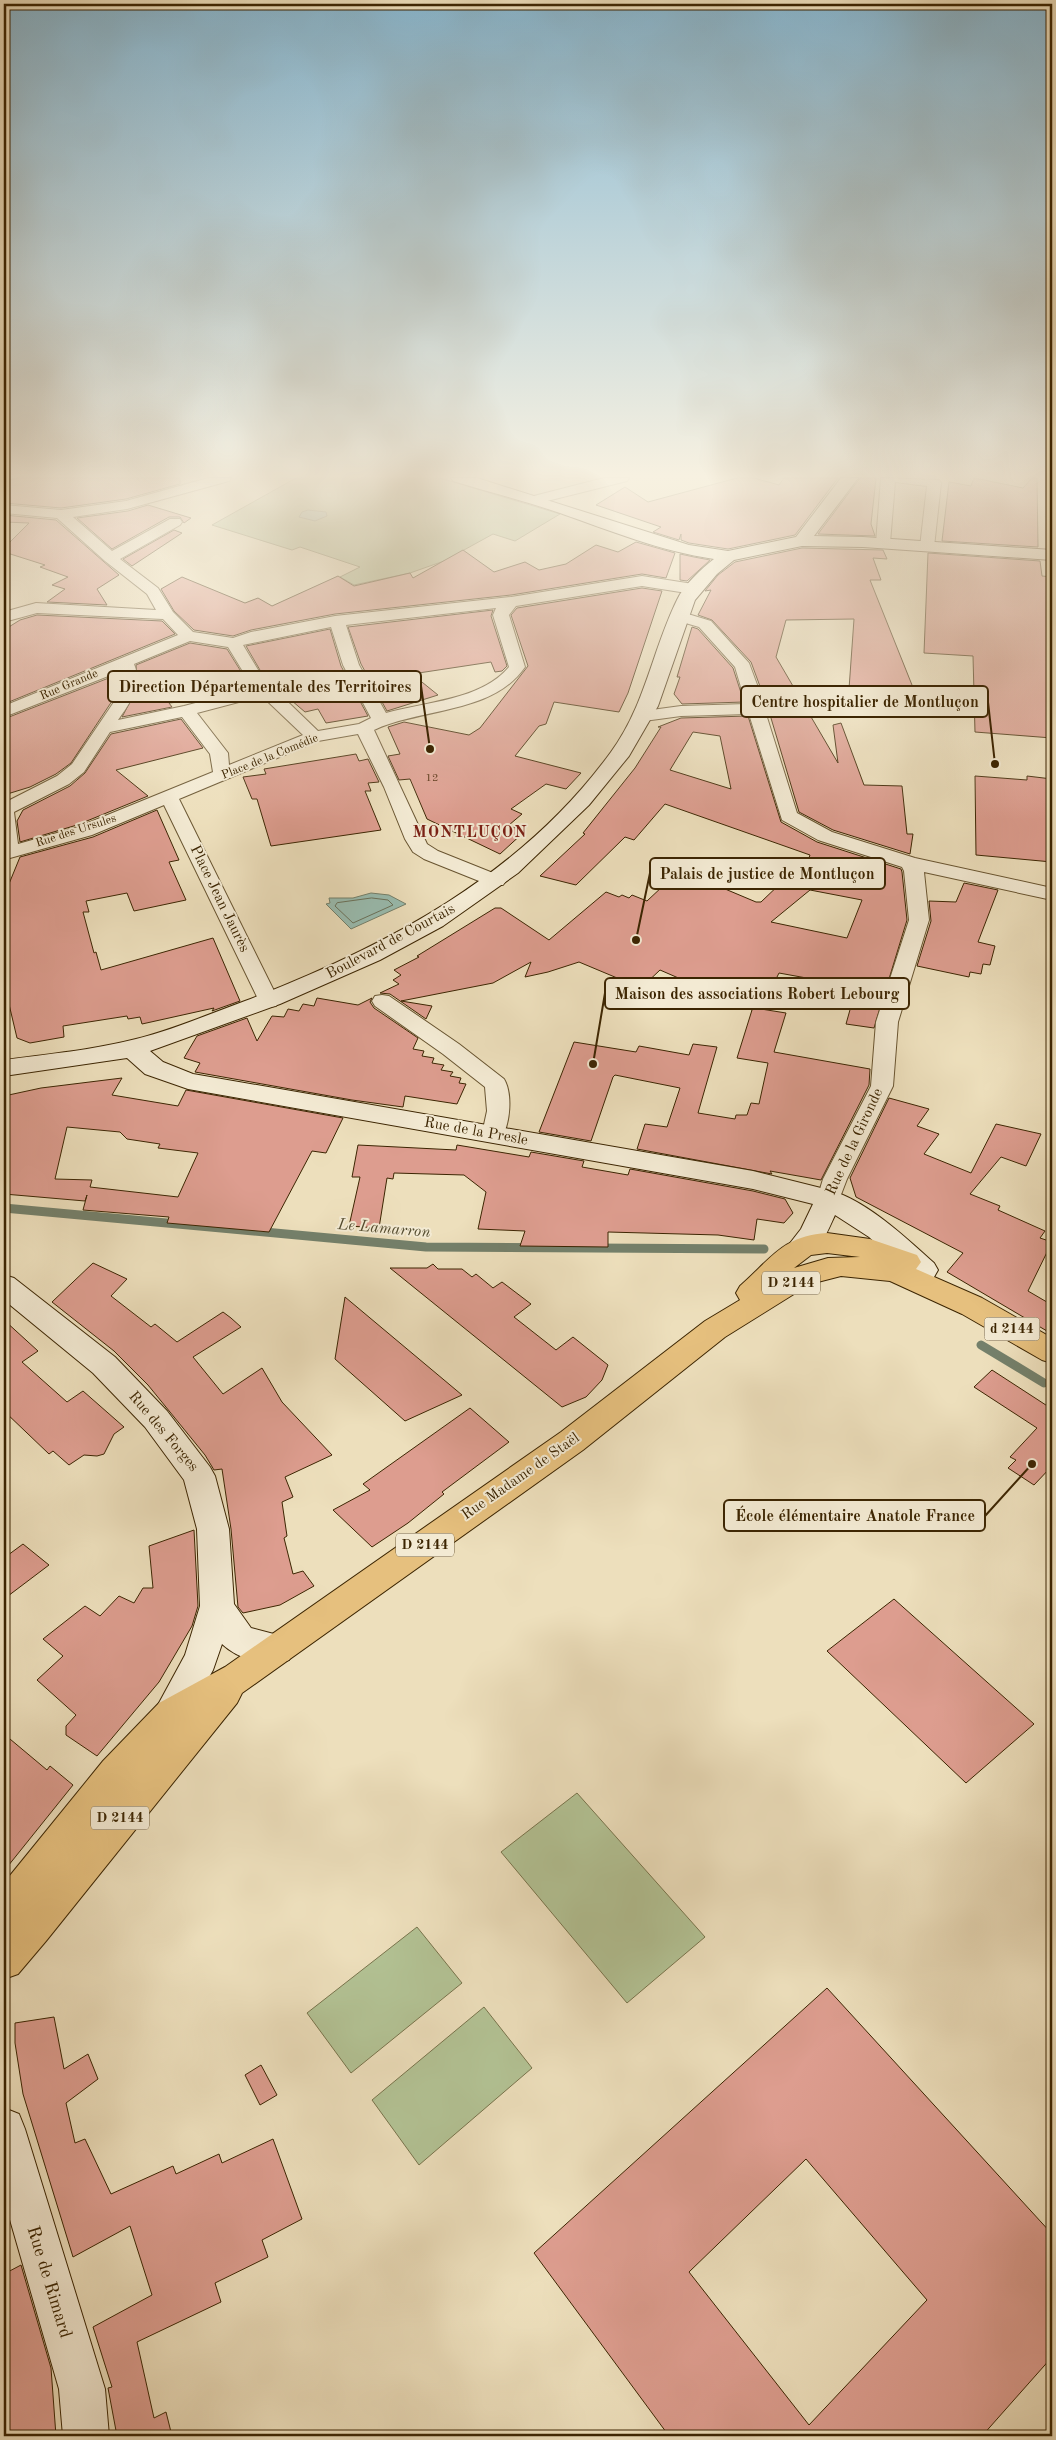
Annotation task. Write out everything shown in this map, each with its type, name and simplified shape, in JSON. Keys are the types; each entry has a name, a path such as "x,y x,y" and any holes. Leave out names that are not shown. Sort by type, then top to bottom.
{"main road":[{"name":"Boulevard de Courtais","path":"4,1068 131,1048 194,1029 335,972 408,936 456,908 496,881 592,790 644,716 652,698 678,616 691,592"},
{"name":"Rue de la Presle","path":"131,1048 154,1068 188,1081 753,1180 829,1199 878,1230 924,1270"},
{"name":"Rue de la Gironde","path":"801,1247 812,1234 829,1199"},
{"name":"D 2144","path":"801,1247 822,1245 870,1257 896,1272 972,1306"},
{"name":"Rue Madame de Staël","path":"715,1329 738,1304 801,1247"},
{"name":"D 2144","path":"870,1257 892,1256 924,1270 972,1306"},
{"name":"Rue Madame de Staël","path":"171,1714 237,1678 572,1441 715,1329 810,1273 870,1257"},
{"name":"Rue des Forges","path":"4,1285 104,1365 156,1419 199,1476 214,1529 217,1606 201,1659 171,1714"},
{"name":"d 2144","path":"972,1306 1052,1352"},
{"path":"217,1606 228,1626 240,1639 254,1647 277,1649"},
{"name":"D 2144","path":"4,1960 38,1921 172,1752 237,1678"},
{"name":"D 2144","path":"4,1912 116,1773 171,1714"},
{"name":"Rue de Rimard","path":"4,2129 82,2390 86,2436"}],"street":[{"path":"154,592 167,615 188,636 234,643 251,637 337,621 511,602 574,592"},
{"name":"Place de la Comédie","path":"169,797 314,737 364,728 381,720 405,715 492,689 506,680 517,667 501,615 503,609 511,602"},
{"path":"4,617 36,608 167,615"},
{"path":"678,616 705,624 743,666 758,709 789,816 825,836 910,863 1052,894"},
{"path":"337,621 352,665 381,720"},
{"name":"Rue Grande","path":"4,712 188,636"},
{"path":"234,643 251,674 264,690 314,737"},
{"path":"7,859 4,810 71,775 106,728 128,689 130,659"},
{"path":"106,728 207,706 264,690"},
{"path":"652,698 681,710"},
{"path":"644,716 681,710 758,709"},
{"path":"186,711 219,754 222,776"},
{"path":"364,728 394,790 414,839 420,848 432,855 496,881"},
{"name":"Rue des Ursules","path":"7,859 169,797"},
{"name":"Place Jean Jaurès","path":"169,797 269,1000"},
{"name":"Rue de la Gironde","path":"829,1199 835,1179 882,1086 887,1022 919,920 914,886 914,871 910,863"},
{"path":"914,886 950,873"},
{"path":"382,1001 451,1049 496,1084 498,1111 493,1134"}],"green space":[{"path":"577,1793 705,1937 627,2003 501,1852"},
{"path":"417,1927 462,1983 351,2073 307,2013"},
{"path":"484,2007 532,2068 419,2165 372,2100"}],"water":[{"path":"371,893 389,895 406,904 351,929 326,904 330,903 329,898 353,898"}],"building":[{"path":"61,592 99,592 107,605 47,602"},
{"path":"163,592 218,592 245,603 258,598 272,606 303,592 531,592 335,614 251,630 233,636 194,630 174,611"},
{"path":"618,592 662,592 628,693 619,712 554,702 546,724 539,726 515,756 581,773 566,789 546,784 511,809 522,814 509,825 524,832 500,854 427,819 410,779 399,780 388,756 400,754 388,727 404,722 469,735 480,728 528,666 511,615 517,608"},
{"path":"710,592 875,592 922,710 849,708 850,713 831,712 827,688 849,689 854,619 786,620 776,657 838,763 833,725 841,723 864,785 902,786 907,834 913,834 910,854 833,830 799,812 768,708 751,662 712,620 698,615"},
{"path":"926,592 1052,592 1052,738 975,732 973,656 924,653"},
{"path":"493,610 491,616 507,666 502,671 495,672 491,662 412,674 438,695 387,711 361,664 348,627"},
{"path":"37,615 162,621 175,634 4,704 4,630 20,620"},
{"path":"692,627 698,629 733,668 744,702 682,704 674,694 680,677 677,677"},
{"path":"330,629 341,666 368,716 326,723 318,709 305,712 264,677 246,646"},
{"path":"190,643 227,649 250,686 189,692 189,701 169,703 172,707 122,717 138,687 136,665"},
{"path":"119,674 116,695 71,763 56,774 30,787 4,795 4,719"},
{"path":"748,716 781,822 817,842 901,869 902,872 907,920 874,1028 846,1024 855,992 833,988 834,983 779,973 761,1009 786,1013 774,1052 870,1069 869,1085 821,1180 770,1171 772,1174 637,1149 645,1124 667,1127 680,1088 615,1075 591,1141 539,1132 574,1042 636,1052 639,1046 689,1055 693,1044 717,1047 698,1113 735,1119 736,1115 747,1115 751,1103 759,1104 768,1063 737,1058 752,1010 660,970 641,988 579,962 525,977 531,962 493,983 401,1001 432,1006 426,1019 390,994 380,993 399,984 393,980 401,975 394,970 419,957 417,956 495,908 501,908 549,940 606,892 619,897 622,895 629,898 632,895 647,901 680,870 756,902 761,902 783,881 799,886 810,855 665,804 634,840 625,837 576,885 540,876 585,834 583,833 635,768 661,727 658,727 681,718","holes":["693,732 720,736 731,789 670,770","810,890 862,900 847,938 771,922"]},
{"path":"181,719 203,748 116,770 148,796 77,825 20,842 17,821 23,810 70,786 85,773 111,734"},
{"path":"356,754 359,761 368,759 379,782 368,783 371,791 365,791 381,830 271,846 257,799 252,799 243,777 266,774 264,769"},
{"path":"975,776 1027,780 1027,776 1052,779 1052,862 976,855"},
{"path":"157,810 179,860 169,862 186,900 134,911 127,893 86,901 89,912 83,912 94,953 96,952 101,970 213,938 240,1001 212,1011 214,1008 142,1024 140,1017 128,1019 127,1016 63,1026 64,1037 30,1043 17,1038 4,983 4,896 20,857 93,837"},
{"path":"964,883 998,890 978,942 995,946 990,965 983,964 981,974 970,972 969,977 917,966 931,921 929,901 956,902"},
{"path":"317,998 358,1005 372,998 370,1002 374,1008 418,1038 413,1049 424,1051 422,1056 434,1058 432,1063 444,1065 441,1070 453,1072 450,1076 461,1078 459,1083 466,1084 457,1104 405,1096 403,1107 352,1100 195,1072 200,1063 184,1058 197,1036 247,1018 257,1041 272,1016 284,1017 288,1009 299,1011 303,1004 314,1006"},
{"path":"122,1078 112,1095 178,1106 186,1090 343,1118 326,1153 312,1151 269,1232 167,1223 169,1217 83,1210 87,1195 85,1201 4,1194 4,1096 41,1088","holes":["67,1127 120,1132 127,1139 160,1144 158,1148 198,1153 178,1197 90,1187 92,1180 55,1179"]},
{"path":"889,1098 929,1109 917,1126 939,1134 924,1154 971,1173 996,1124 1041,1134 1026,1166 1001,1157 970,1194 1000,1206 998,1210 1045,1231 1040,1238 1052,1242 1028,1291 1052,1305 1052,1334 947,1272 963,1253 856,1197 850,1178"},
{"path":"358,1145 456,1150 457,1145 529,1157 531,1152 584,1161 582,1167 628,1175 630,1169 753,1191 785,1199 793,1213 784,1223 757,1219 754,1240 718,1235 608,1232 608,1247 520,1246 525,1231 478,1229 486,1192 464,1175 394,1173 393,1179 387,1178 379,1228 349,1226 360,1177 352,1177"},
{"path":"93,1263 127,1279 111,1296 151,1327 155,1324 177,1342 223,1312 231,1318 241,1327 193,1357 223,1394 262,1368 282,1402 332,1455 285,1477 293,1497 282,1502 287,1536 284,1538 293,1574 303,1571 314,1586 280,1605 243,1613 238,1607 231,1529 222,1469 214,1470 205,1455 148,1385 114,1351 52,1302"},
{"path":"433,1264 438,1269 462,1269 472,1277 476,1274 493,1288 502,1282 531,1304 514,1317 556,1350 573,1337 608,1365 602,1380 586,1397 562,1407 390,1268 427,1268"},
{"path":"345,1297 462,1395 405,1421 335,1359"},
{"path":"4,1320 38,1351 22,1362 67,1402 83,1391 124,1427 114,1434 104,1454 97,1456 84,1455 69,1465 53,1451 49,1454 4,1411"},
{"path":"992,1370 1052,1409 1052,1466 1034,1485 1008,1468 1016,1460 1010,1457 1037,1428 974,1387"},
{"path":"470,1408 509,1442 442,1492 444,1494 408,1523 372,1547 333,1510 370,1490 363,1484"},
{"path":"194,1530 198,1606 192,1626 159,1682 97,1756 66,1735 66,1726 76,1715 37,1680 63,1656 43,1639 85,1606 100,1616 119,1596 134,1603 143,1588 153,1588 149,1546"},
{"path":"23,1544 49,1565 4,1599 4,1558"},
{"path":"894,1599 1034,1724 966,1783 827,1651"},
{"path":"4,1734 47,1770 50,1766 73,1785 4,1871"},
{"path":"827,1988 1052,2234 1052,2357 982,2436 669,2436 534,2253","holes":["806,2159 927,2300 809,2425 689,2272"]},
{"path":"54,2017 64,2069 88,2054 98,2079 66,2103 75,2143 85,2139 111,2194 173,2166 176,2174 219,2154 222,2163 273,2139 302,2219 262,2240 268,2257 215,2283 221,2302 137,2342 154,2418 166,2412 172,2436 117,2436 108,2388 112,2387 93,2327 152,2295 130,2226 73,2257 23,2094 15,2043 15,2023"},
{"path":"261,2065 277,2095 260,2105 245,2075"},
{"path":"21,2265 51,2368 56,2436 4,2436 4,2274"}],"waterway":[{"name":"Le Lamarron","path":"4,1208 426,1247 764,1249"},
{"name":"Le Lamarron","path":"981,1345 1044,1383"}],"place":[{"name":"Direction Départementale des Territoires","path":"430,749"},
{"name":"Centre hospitalier de Montluçon","path":"995,764"},
{"name":"Palais de justice de Montluçon","path":"636,940"},
{"name":"Maison des associations Robert Lebourg","path":"593,1064"},
{"name":"École élémentaire Anatole France","path":"1032,1464"}],"district":[{"name":"MONTLUÇON","path":"470,833"}]}
